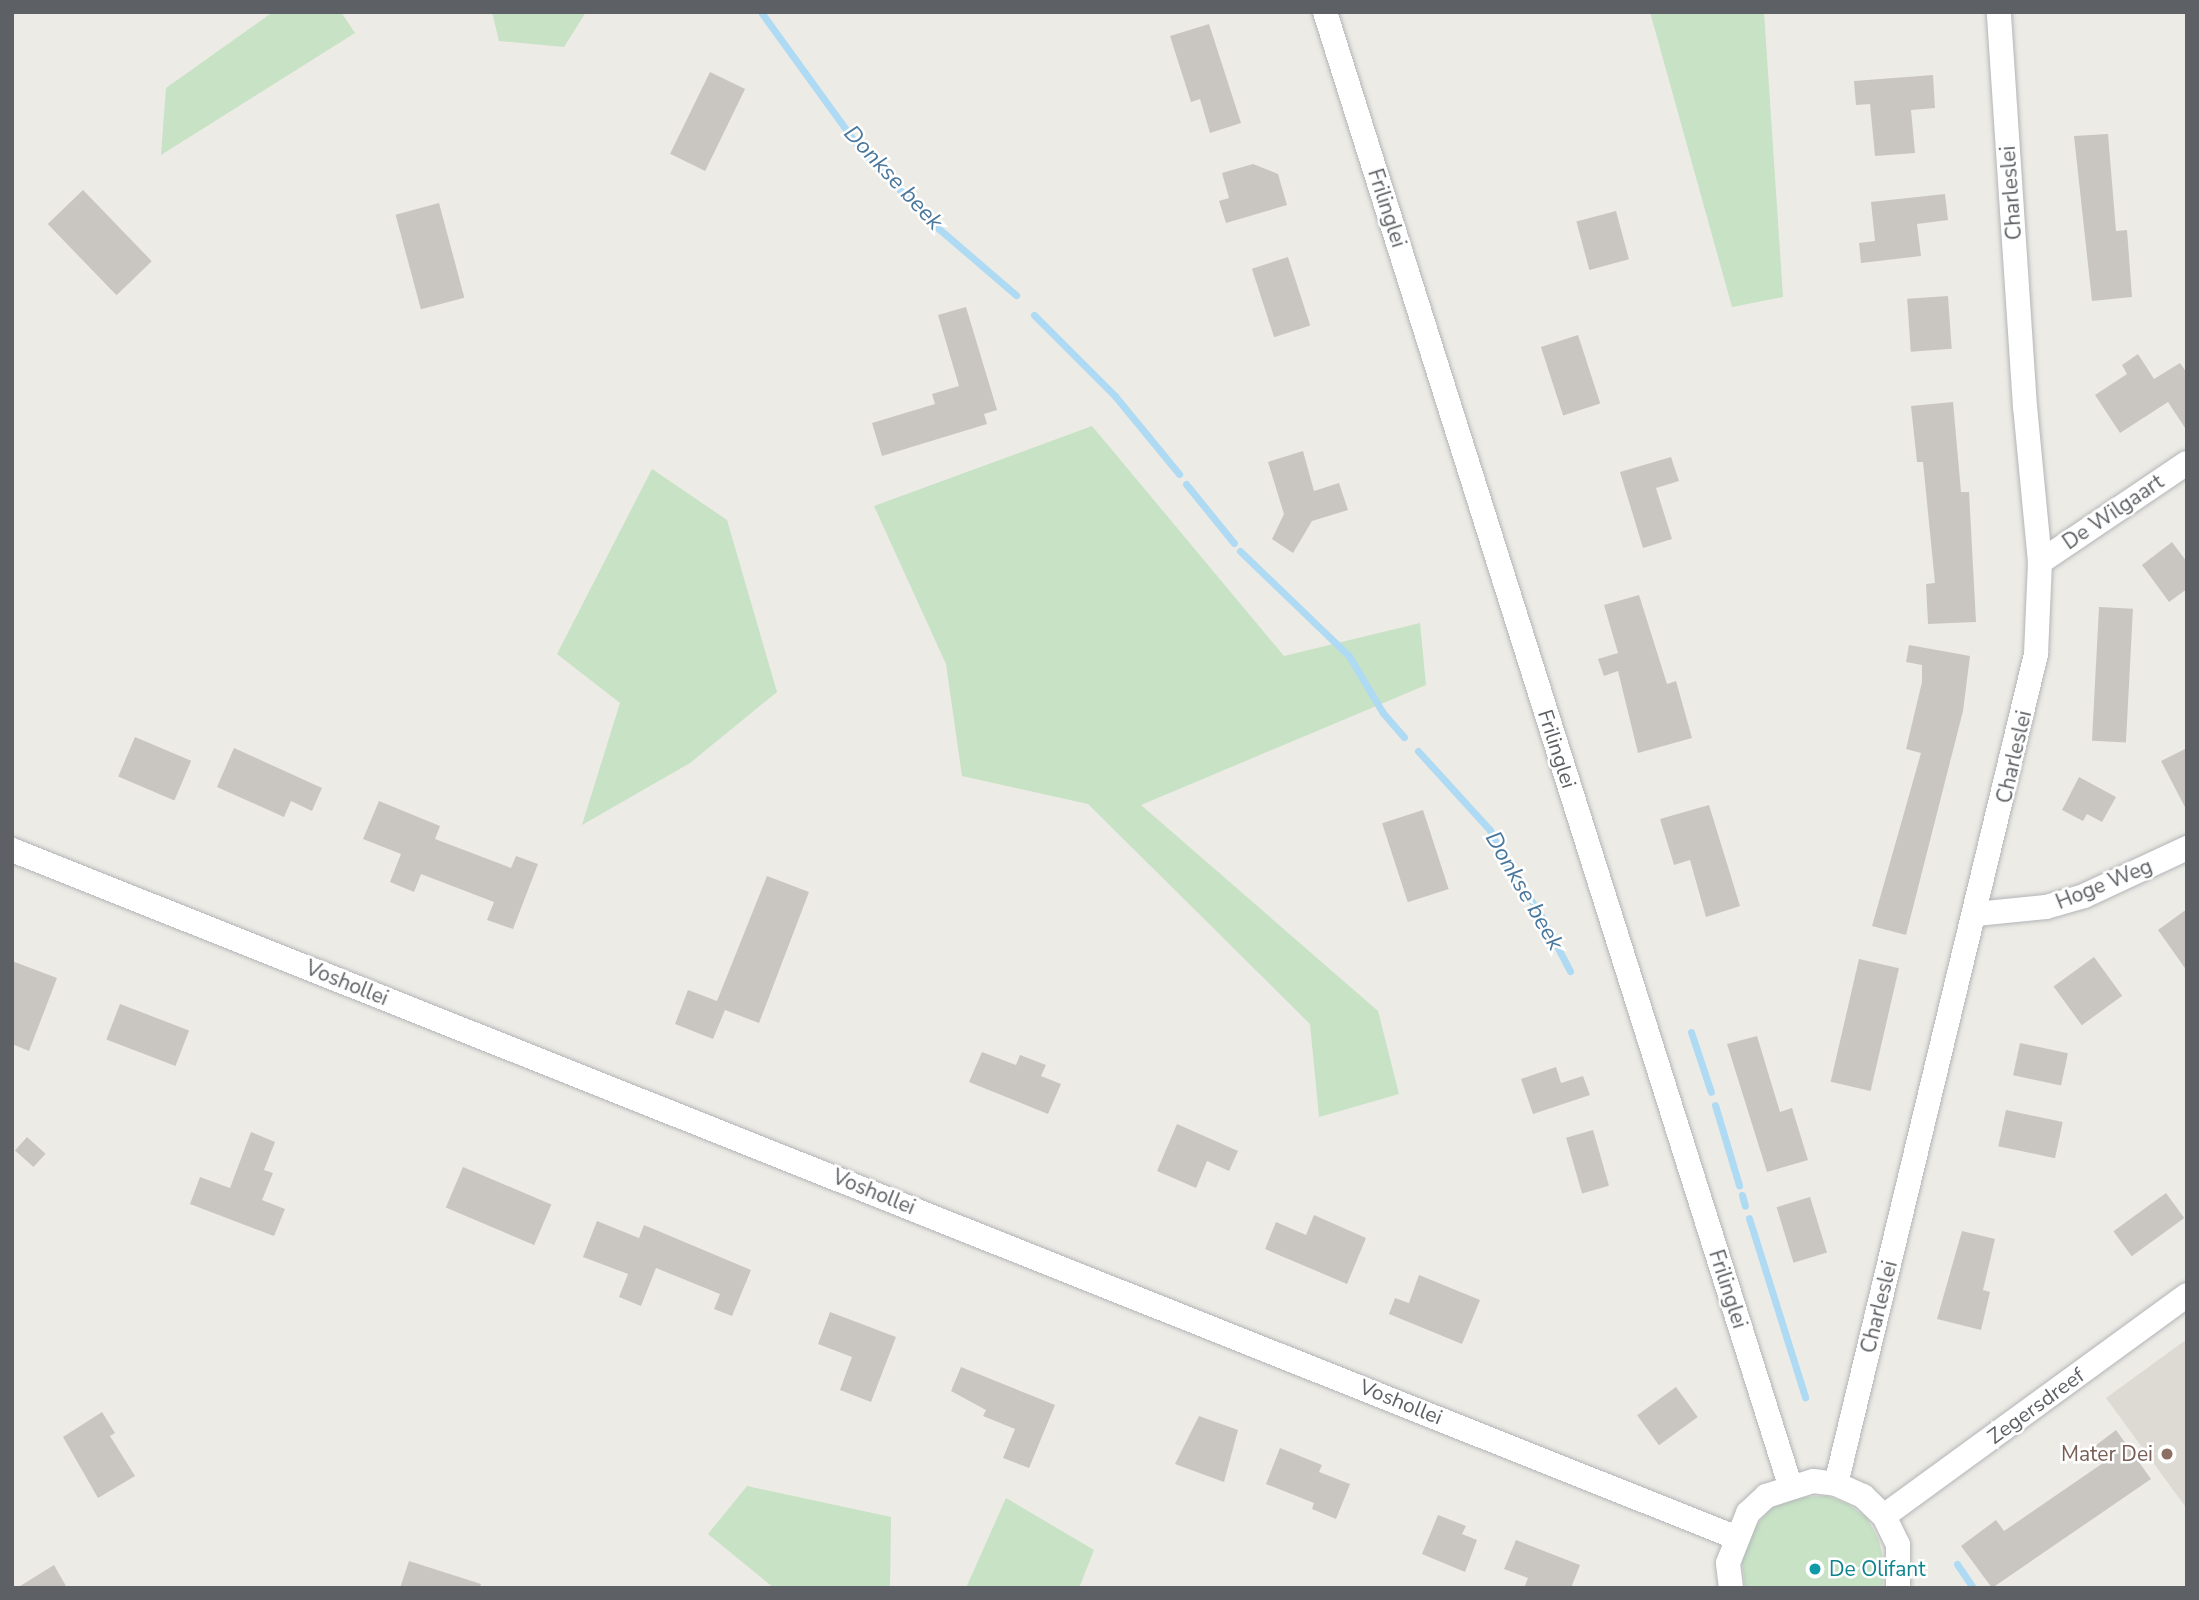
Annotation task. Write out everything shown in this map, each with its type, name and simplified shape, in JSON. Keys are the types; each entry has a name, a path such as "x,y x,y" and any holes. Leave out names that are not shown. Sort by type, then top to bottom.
{"street":[{"name":"Frilinglei","path":"1325,12 1790,1485"},
{"name":"Charleslei","path":"1836,1484 1976,914 2036,654 2040,562 2025,407 1999,12"},
{"name":"De Wilgaart","path":"2040,562 2187,463"},
{"name":"Hoge Weg","path":"1976,914 2046,907 2084,896 2187,848"},
{"name":"Voshollei","path":"12,850 1735,1537"},
{"name":"Zegersdreef","path":"1884,1516 2187,1295"},
{"path":"1731,1588 1728,1563 1735,1537 1748,1513 1766,1496 1790,1485 1836,1484 1863,1496 1884,1516 1898,1545 1898,1588"}],"shaded area":[{"name":"Mater Dei","path":"2187,1339 2187,1509 2106,1398"}],"green space":[{"path":"273,12 341,12 355,33 161,155 166,88"},
{"path":"492,12 586,12 564,47 499,41"},
{"path":"1650,12 1764,12 1783,297 1732,307"},
{"path":"1092,426 1284,656 1420,623 1426,685 1141,805 1378,1011 1399,1094 1319,1117 1310,1024 1088,804 962,776 946,664 874,506"},
{"path":"652,469 727,520 777,692 690,763 582,825 620,703 557,654"},
{"path":"747,1486 891,1517 890,1588 774,1588 708,1534"},
{"path":"1827,1496 1848,1504 1867,1518 1879,1540 1885,1568 1882,1588 1745,1588 1742,1561 1752,1531 1771,1508 1800,1497"},
{"path":"1006,1498 1094,1550 1079,1588 966,1588"}],"building":[{"path":"1209,24 1241,123 1210,133 1200,99 1191,102 1170,36"},
{"path":"710,72 745,89 705,171 670,154"},
{"path":"1933,75 1935,108 1911,110 1915,153 1875,156 1870,104 1856,105 1854,81"},
{"path":"2108,134 2116,231 2127,230 2132,297 2092,301 2074,136"},
{"path":"1253,164 1278,174 1287,205 1226,223 1219,201 1229,198 1222,173"},
{"path":"83,190 152,261 117,295 48,224"},
{"path":"1945,194 1948,220 1917,224 1921,256 1861,263 1859,243 1875,241 1871,202"},
{"path":"439,203 464,298 421,309 396,215"},
{"path":"1616,211 1629,259 1589,270 1576,222"},
{"path":"1288,257 1310,325 1274,337 1252,269"},
{"path":"1948,296 1952,349 1911,352 1907,299"},
{"path":"966,307 997,410 984,414 987,424 882,456 872,423 935,404 932,394 959,386 938,315"},
{"path":"1578,335 1600,403 1563,416 1541,347"},
{"path":"2138,354 2154,379 2180,363 2187,373 2187,431 2168,402 2120,433 2095,395 2127,374 2122,365"},
{"path":"1953,402 1961,492 1969,492 1976,622 1928,624 1926,584 1935,583 1923,462 1917,462 1911,406"},
{"path":"1303,451 1314,491 1339,483 1348,510 1312,521 1293,553 1272,539 1284,514 1268,462"},
{"path":"1671,457 1679,481 1656,488 1672,539 1643,548 1620,472"},
{"path":"2172,542 2187,562 2187,589 2169,602 2142,565"},
{"path":"1639,595 1667,684 1676,681 1692,738 1638,753 1618,671 1604,676 1598,659 1618,653 1604,605"},
{"path":"2099,607 2133,609 2126,743 2092,741"},
{"path":"1909,645 1970,656 1963,711 1906,935 1872,926 1921,753 1906,749 1922,682 1922,665 1906,662"},
{"path":"135,737 191,761 174,800 118,777"},
{"path":"234,748 322,788 312,811 291,801 284,817 217,787"},
{"path":"2187,748 2187,811 2161,761"},
{"path":"2079,777 2116,797 2102,822 2087,814 2083,821 2062,810"},
{"path":"379,801 440,826 435,839 511,868 516,856 538,864 513,929 487,920 494,902 421,874 414,892 390,882 401,854 363,839"},
{"path":"1709,805 1740,906 1706,917 1690,860 1674,865 1660,819"},
{"path":"1423,810 1449,889 1408,902 1382,823"},
{"path":"767,876 809,892 759,1023 725,1010 713,1039 675,1024 688,990 717,1001"},
{"path":"2187,909 2187,971 2158,930"},
{"path":"2094,957 2122,996 2082,1025 2054,986"},
{"path":"1859,959 1899,968 1871,1091 1831,1082"},
{"path":"12,961 57,978 29,1051 12,1044"},
{"path":"120,1004 189,1031 175,1066 106,1039"},
{"path":"1757,1036 1780,1112 1792,1108 1808,1160 1767,1172 1727,1044"},
{"path":"2020,1043 2068,1053 2061,1085 2013,1075"},
{"path":"982,1052 1016,1065 1020,1055 1046,1065 1041,1076 1061,1084 1048,1114 969,1082"},
{"path":"1556,1067 1561,1083 1583,1076 1590,1095 1533,1114 1521,1079"},
{"path":"2006,1110 2063,1122 2055,1158 1998,1146"},
{"path":"1177,1124 1238,1151 1229,1171 1207,1161 1196,1188 1157,1171"},
{"path":"1593,1130 1609,1186 1582,1193 1566,1138"},
{"path":"251,1132 275,1142 264,1170 273,1173 262,1200 285,1209 274,1236 190,1204 200,1177 230,1188"},
{"path":"27,1137 46,1154 34,1167 15,1150"},
{"path":"463,1167 551,1205 534,1245 446,1208"},
{"path":"2166,1193 2184,1218 2132,1256 2113,1231"},
{"path":"1810,1197 1827,1252 1793,1263 1777,1207"},
{"path":"1314,1215 1366,1238 1347,1284 1265,1249 1276,1222 1306,1235"},
{"path":"597,1221 639,1238 644,1225 751,1270 732,1316 714,1309 720,1294 656,1268 641,1306 619,1297 628,1274 583,1257"},
{"path":"1962,1231 1995,1239 1983,1290 1990,1292 1981,1330 1937,1319"},
{"path":"1419,1275 1480,1300 1462,1344 1389,1314 1395,1298 1409,1303"},
{"path":"830,1312 896,1337 871,1402 840,1390 852,1357 818,1344"},
{"path":"961,1367 1055,1405 1029,1468 1003,1458 1015,1429 983,1416 986,1410 951,1391"},
{"path":"1676,1387 1698,1417 1659,1445 1637,1415"},
{"path":"102,1412 115,1433 110,1436 135,1476 98,1498 63,1437"},
{"path":"1199,1416 1238,1430 1224,1482 1175,1464"},
{"path":"2116,1430 2151,1479 1992,1588 1961,1546 1996,1520 2004,1531 2106,1461 2095,1446"},
{"path":"1280,1448 1322,1465 1319,1472 1350,1484 1336,1519 1312,1509 1314,1503 1266,1484"},
{"path":"1438,1515 1466,1526 1462,1534 1477,1540 1465,1572 1422,1554"},
{"path":"1516,1540 1580,1565 1571,1588 1524,1588 1528,1578 1504,1569"},
{"path":"409,1561 481,1584 480,1588 400,1588"},
{"path":"54,1565 67,1588 17,1588"}],"waterway":[{"name":"Donkse beek","path":"761,12 863,153 938,228 1016,295"},
{"name":"Donkse beek","path":"1034,315 1115,396 1179,474"},
{"name":"Donkse beek","path":"1186,484 1234,543"},
{"name":"Donkse beek","path":"1240,551 1349,656 1383,713 1404,737"},
{"name":"Donkse beek","path":"1418,751 1490,830 1507,867 1538,910 1570,971"},
{"name":"Donkse beek","path":"1691,1032 1711,1092"},
{"name":"Donkse beek","path":"1715,1105 1739,1185"},
{"name":"Donkse beek","path":"1742,1195 1745,1206"},
{"name":"Donkse beek","path":"1749,1218 1805,1397"},
{"name":"Donkse beek","path":"1957,1564 1973,1588"}],"place":[{"name":"Mater Dei","path":"2167,1454"},
{"name":"De Olifant","path":"1815,1569"}]}
